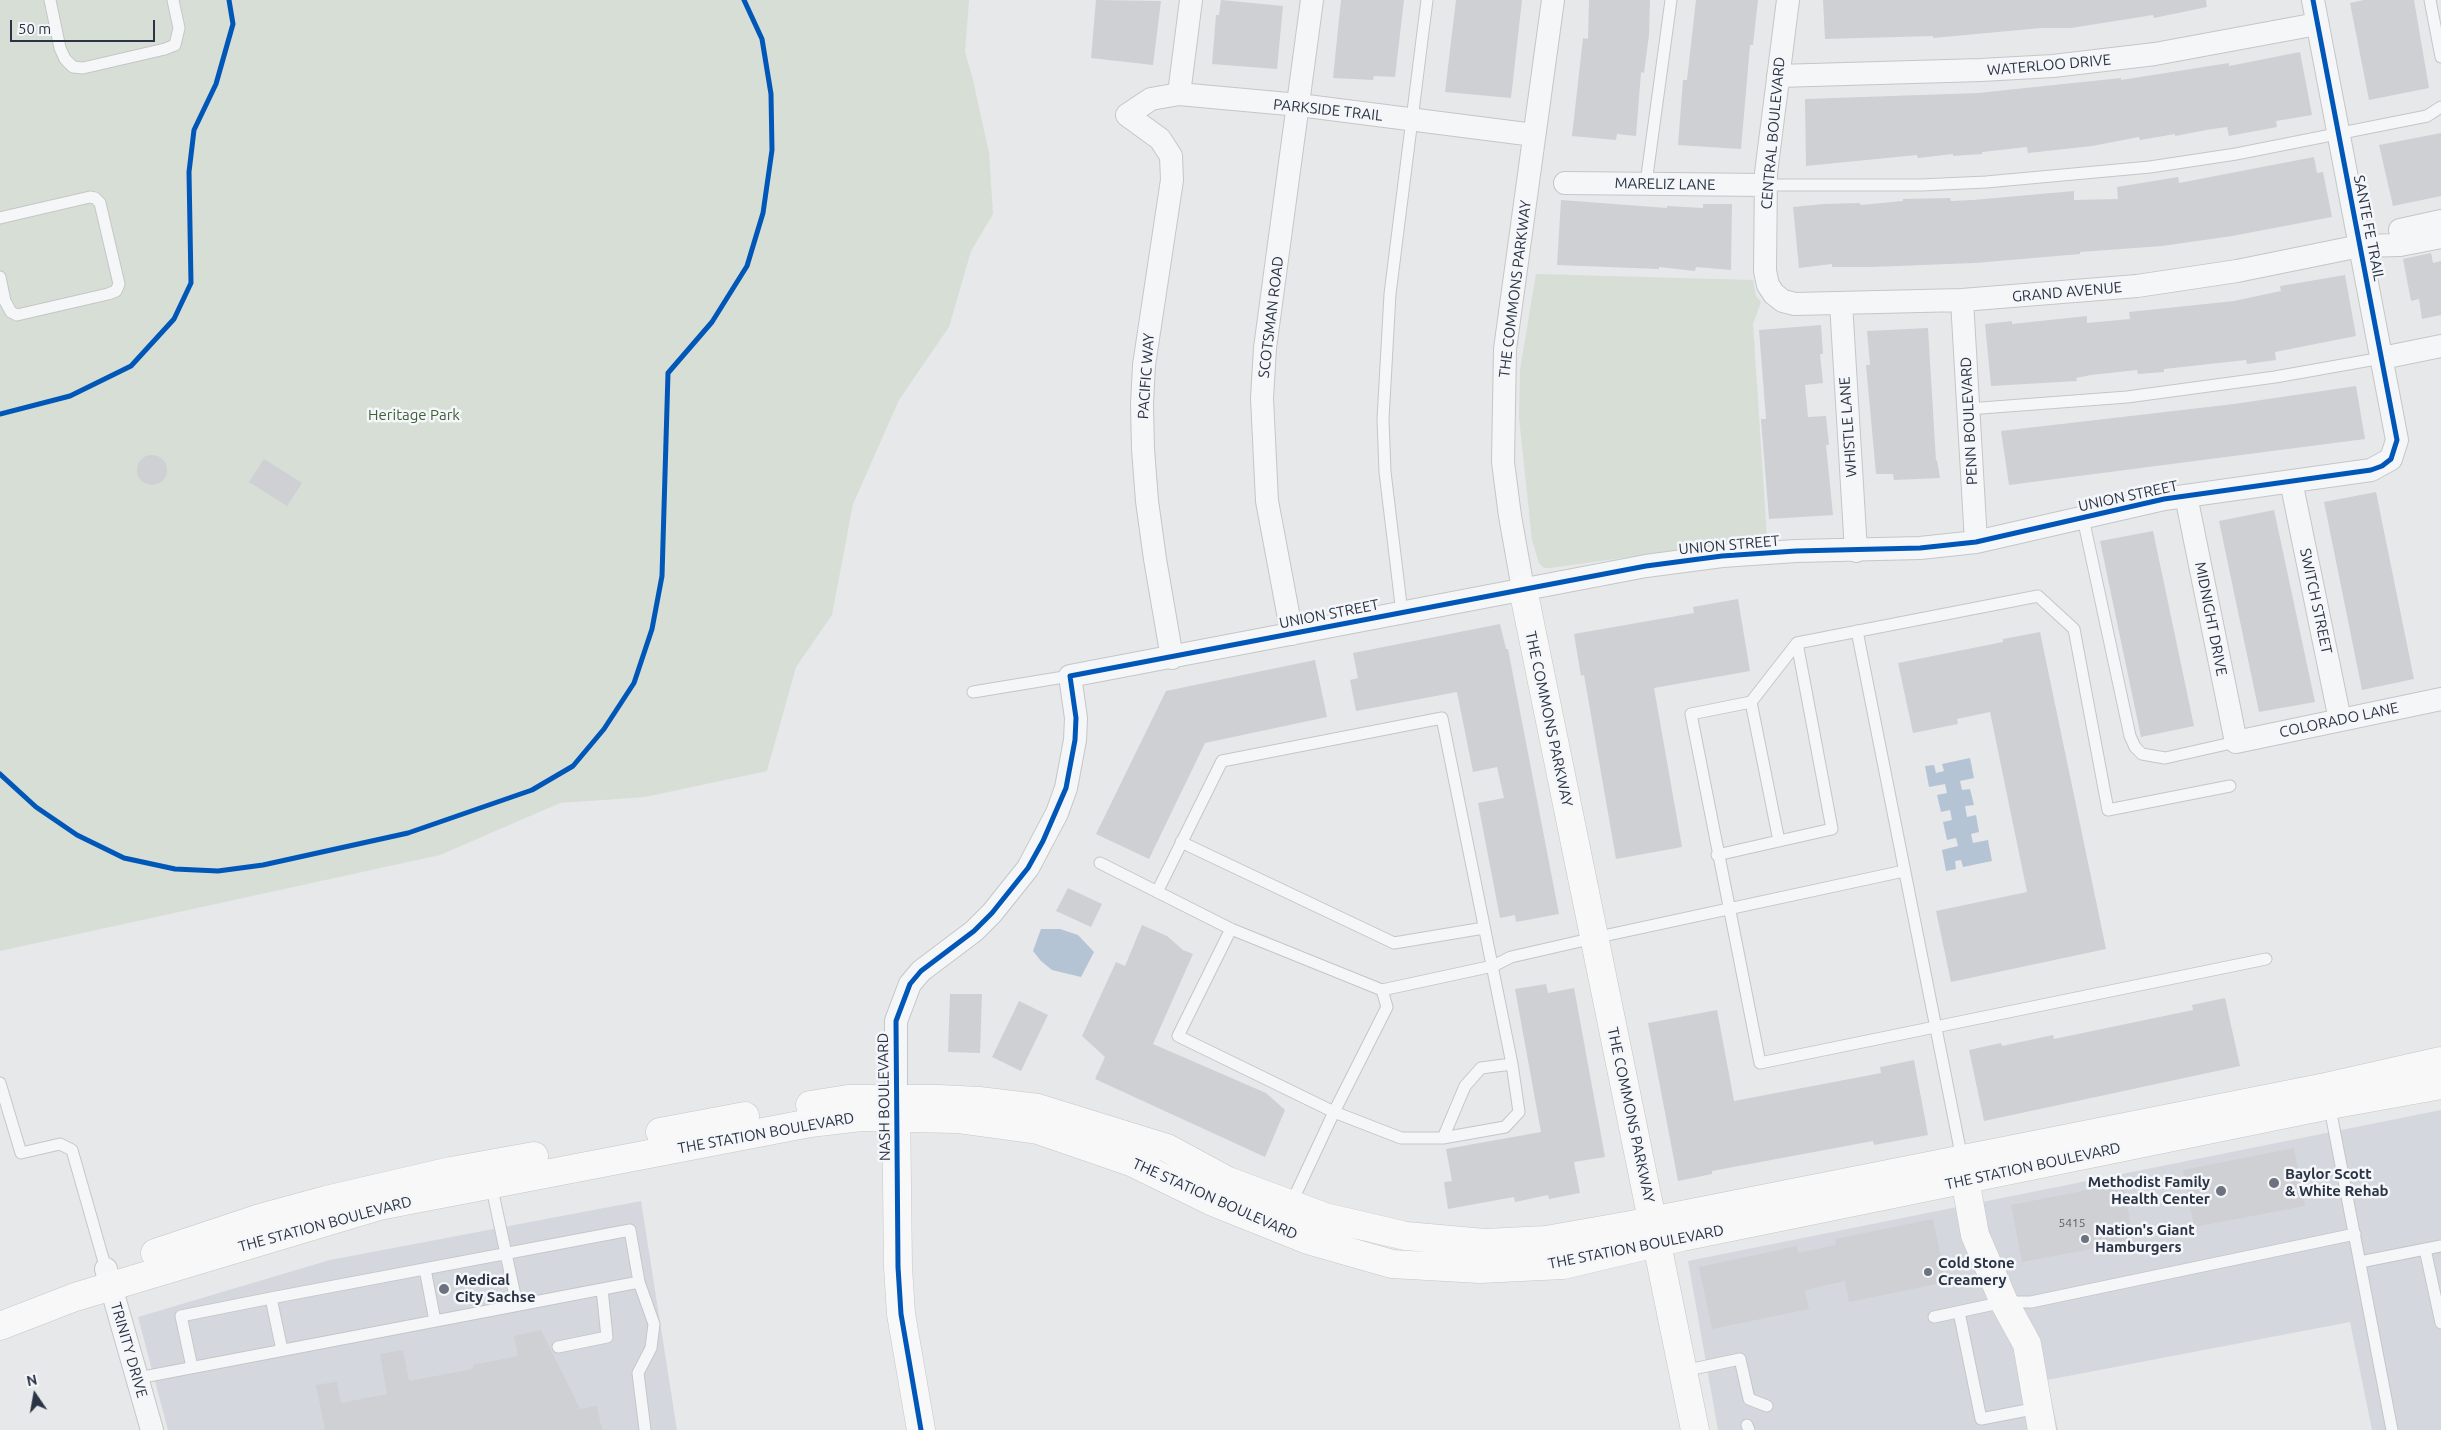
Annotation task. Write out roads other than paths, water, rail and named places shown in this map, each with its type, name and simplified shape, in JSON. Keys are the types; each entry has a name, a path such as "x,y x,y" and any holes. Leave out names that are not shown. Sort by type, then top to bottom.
{"street":[{"path":"1179,94 1191,0"},
{"name":"SCOTSMAN ROAD","path":"1292,634 1267,501 1262,398 1265,348 1312,0"},
{"name":"THE COMMONS PARKWAY","path":"1553,0 1505,349 1502,408 1503,462 1523,589 1656,1231 1695,1430"},
{"name":"CENTRAL BOULEVARD","path":"1774,294 1768,285 1765,271 1766,185 1788,0"},
{"name":"SANTE FE TRAIL","path":"2313,0 2397,440 2392,459"},
{"name":"WATERLOO DRIVE","path":"1778,76 2053,66 2155,54 2317,24"},
{"name":"PARKSIDE TRAIL","path":"1127,115 1151,99 1179,94 1299,105 1534,135"},
{"name":"PACIFIC WAY","path":"1127,115 1160,139 1171,156 1172,180 1144,365 1142,404 1147,501 1154,559 1172,658"},
{"name":"MARELIZ LANE","path":"1565,183 1766,185"},
{"name":"GRAND AVENUE","path":"2360,246 2397,230 2441,221"},
{"name":"GRAND AVENUE","path":"1774,294 1783,301 1795,304 1841,303 1962,300 2137,286 2237,271 2360,246 2400,245 2441,238"},
{"name":"PENN BOULEVARD","path":"1962,300 1976,542"},
{"name":"WHISTLE LANE","path":"1841,303 1856,551"},
{"path":"2382,358 2441,346"},
{"name":"UNION STREET","path":"1070,676 1646,566 1722,556 1796,551 1920,548 1976,542 2136,504 2371,470 2392,459"},
{"name":"SWITCH STREET","path":"2291,482 2340,720"},
{"name":"MIDNIGHT DRIVE","path":"2186,496 2236,742"},
{"name":"NASH BOULEVARD","path":"921,1430 901,1314 898,1267 896,1021 910,984 921,971 974,931 992,913 1028,868 1057,813 1066,788 1075,740 1075,709 1070,676"},
{"name":"COLORADO LANE","path":"2236,742 2441,699"},
{"name":"THE STATION BOULEVARD","path":"0,1305 379,1206 489,1174 810,1123 861,1117 897,1108 957,1119 1038,1130 1131,1162 1213,1202 1286,1216 1308,1240 1392,1264 1480,1269 1564,1265 1637,1249 1656,1231 2328,1096 2441,1061"},
{"name":"THE STATION BOULEVARD","path":"2328,1096 2441,1085"},
{"path":"1964,1170 1975,1234 2004,1302 2027,1344 2040,1419"},
{"name":"THE STATION BOULEVARD","path":"0,1326 109,1278"},
{"name":"TRINITY DRIVE","path":"109,1278 152,1430"}],"lane":[{"path":"50,0 60,48 65,59 73,67 83,68 166,49 175,45 179,28 173,0"},
{"path":"1402,613 1385,472 1383,419 1390,294 1427,0"},
{"path":"1646,183 1671,0"},
{"path":"2430,0 2441,57"},
{"path":"1766,185 1921,185 2066,177 2217,157 2338,135 2427,116 2441,106"},
{"path":"0,218 90,197 95,198 100,203 119,284 116,291 108,294 17,315 11,312 5,301 0,277"},
{"path":"1968,409 2127,397 2275,377 2382,358"},
{"path":"2083,518 2130,736 2135,747 2142,754 2165,758 2236,742"},
{"path":"2230,786 2108,810 2074,629 2038,596 1797,643 1751,702 1691,714 1717,855 1760,1063 2266,959"},
{"path":"1857,632 1934,1027 1964,1170"},
{"path":"1717,855 1832,829 1797,643"},
{"path":"972,692 1070,676"},
{"path":"1751,702 1779,841"},
{"path":"1157,892 1222,761 1442,718 1493,966 1512,1064 1519,1112 1505,1127 1443,1138 1402,1138 1334,1112 1178,1036 1232,929"},
{"path":"1182,842 1394,943 1484,928"},
{"path":"1100,863 1232,929 1382,990 1493,966 1511,957 1594,938 1904,871"},
{"path":"1286,1216 1334,1112 1387,1007 1382,990"},
{"path":"1443,1138 1465,1086 1481,1068 1512,1064"},
{"path":"0,1083 21,1153 60,1144 72,1150 109,1278"},
{"path":"2328,1096 2392,1430"},
{"path":"489,1174 517,1305"},
{"path":"192,1367 181,1316 630,1230 639,1282 654,1324 651,1348 638,1373 645,1430"},
{"path":"1934,1317 2004,1302 2031,1302 2355,1234"},
{"path":"2360,1262 2441,1246"},
{"path":"2425,1249 2436,1280 2441,1324"},
{"path":"425,1269 435,1321"},
{"path":"138,1378 639,1282"},
{"path":"558,1347 607,1337 602,1289"},
{"path":"271,1298 282,1350"},
{"path":"1959,1312 1981,1419 2040,1419"},
{"path":"1683,1371 1740,1359 1749,1399 1767,1406"}],"water":[{"path":"1970,758 1974,778 1960,781 1962,790 1970,789 1974,805 1965,806 1967,817 1976,815 1979,832 1971,834 1973,843 1988,840 1992,861 1963,867 1961,860 1955,861 1956,869 1946,871 1942,850 1958,846 1956,838 1947,840 1943,822 1952,820 1950,810 1941,812 1937,795 1947,793 1945,784 1929,787 1925,766 1934,765 1936,773 1944,771 1942,764"},
{"path":"1041,929 1060,929 1078,935 1094,952 1081,977 1052,970 1041,961 1033,951"}],"place":[{"name":"Baylor Scott & White Rehab","path":"2274,1183"},
{"name":"Methodist Family Health Center","path":"2221,1191"},
{"name":"Nation's Giant Hamburgers","path":"2085,1239"},
{"name":"Cold Stone Creamery","path":"1928,1272"},
{"name":"Medical City Sachse","path":"444,1289"}],"park label":[{"name":"Heritage Park","path":"414,415"}]}
